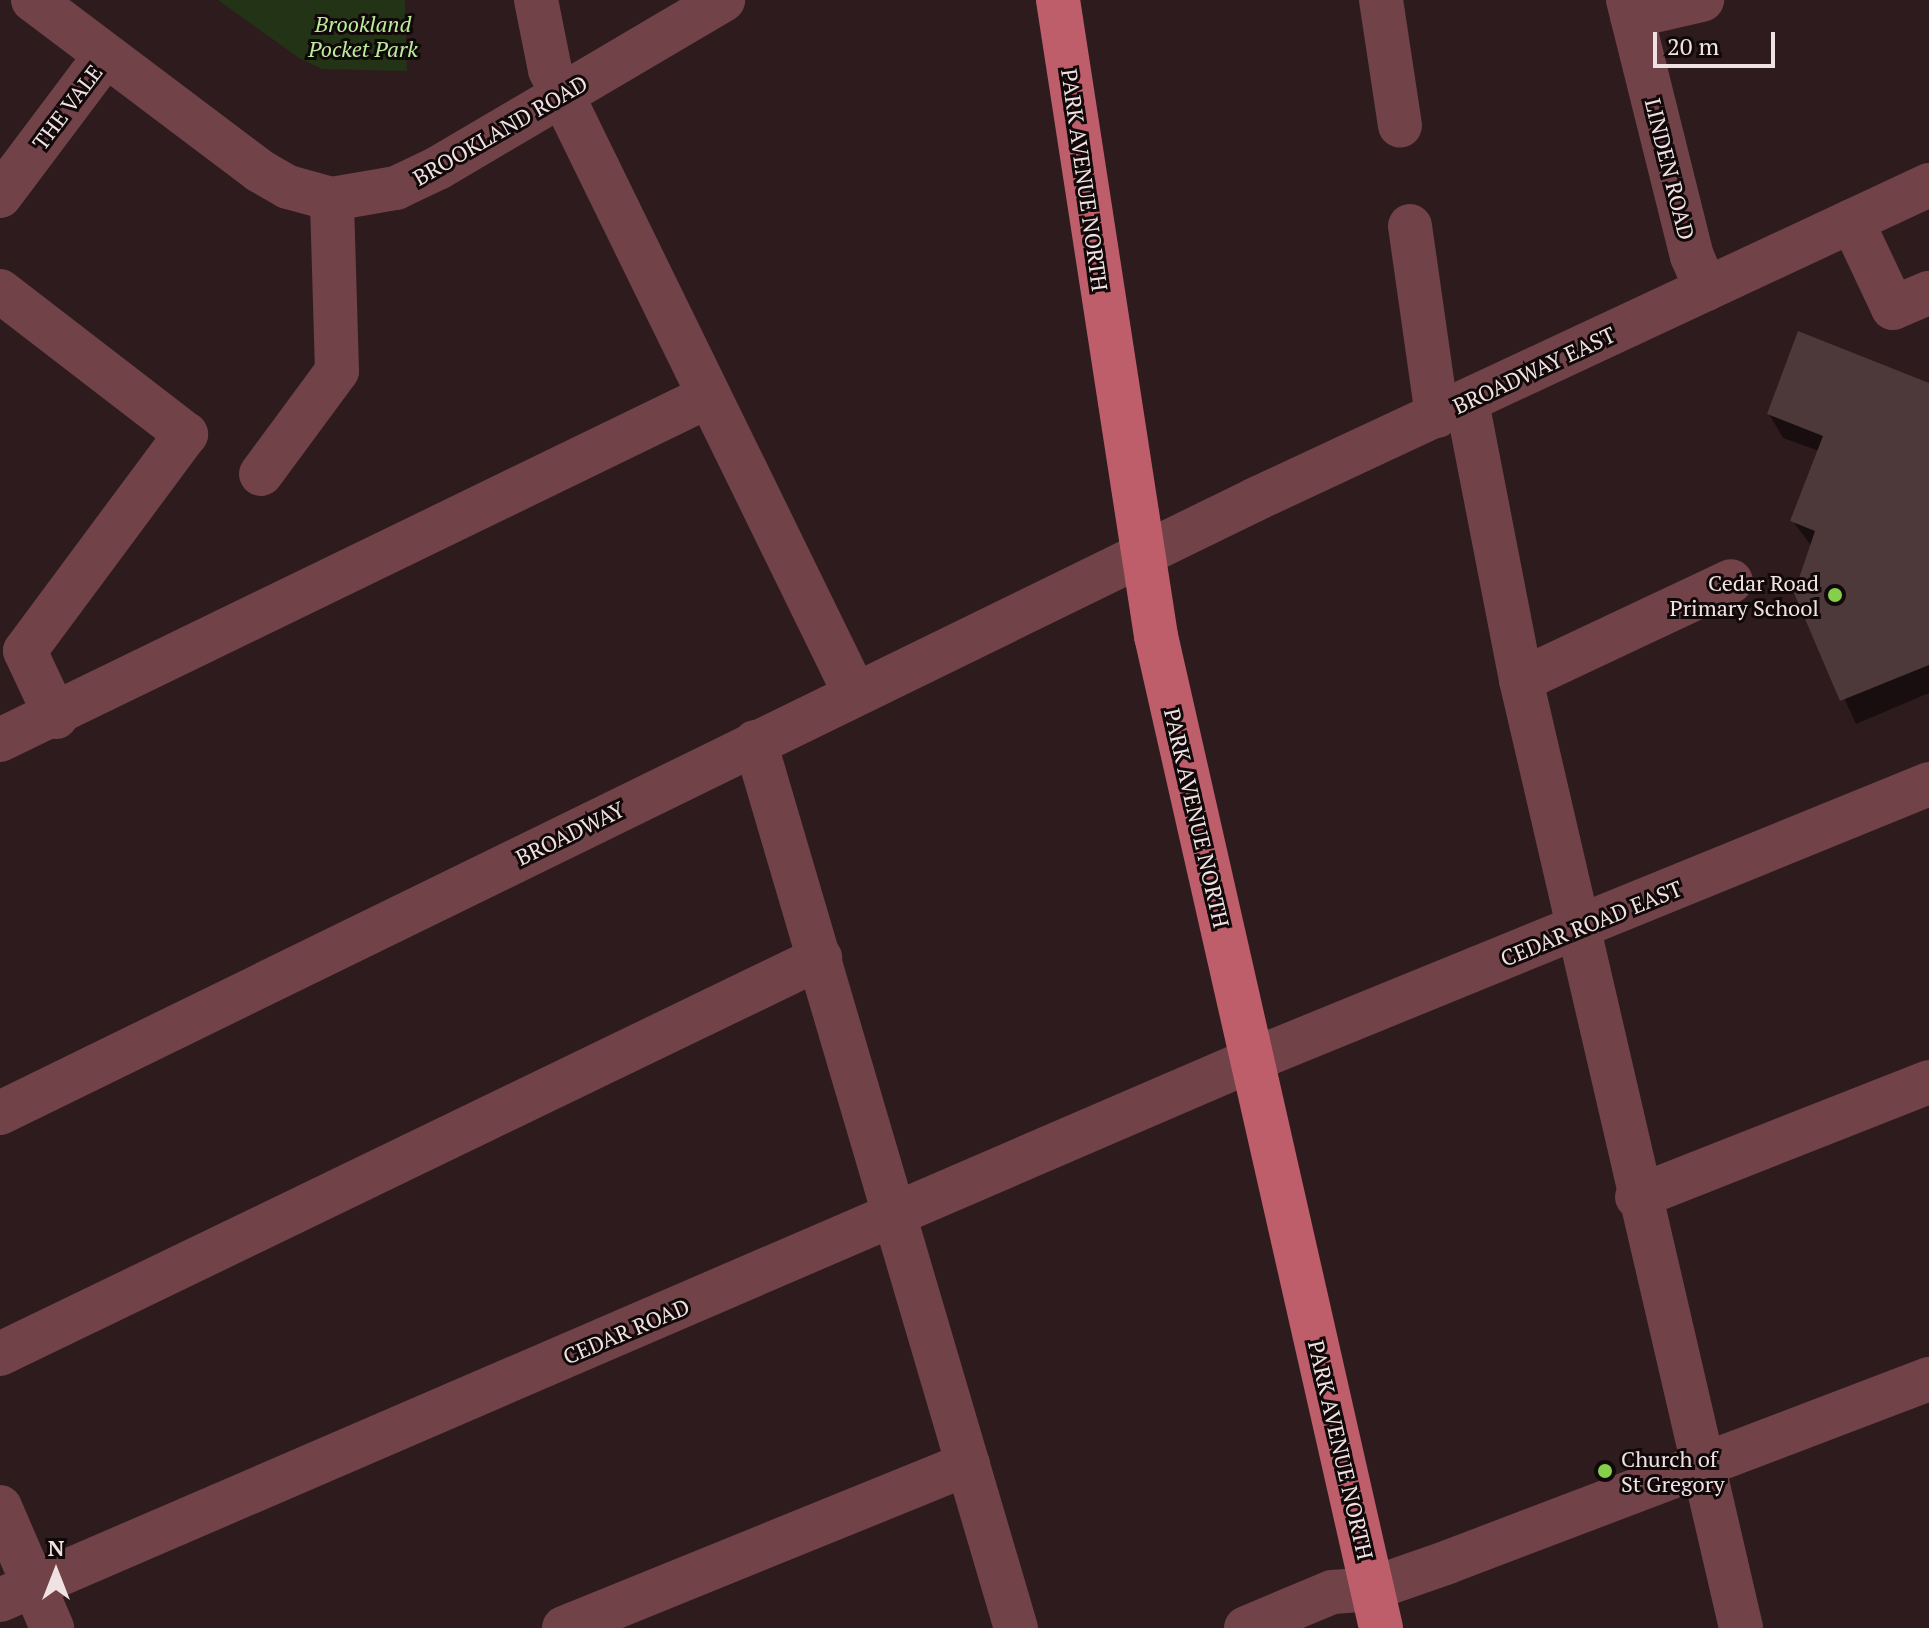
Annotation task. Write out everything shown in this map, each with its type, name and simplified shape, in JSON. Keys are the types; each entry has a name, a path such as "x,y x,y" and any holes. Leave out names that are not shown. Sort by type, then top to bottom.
{"main road":[{"name":"PARK AVENUE NORTH","path":"1058,0 1141,556 1376,1608"}],"street":[{"name":"BROOKLAND ROAD","path":"33,0 260,171 288,187 332,199 396,188 723,0"},
{"path":"536,0 547,59 562,95 855,694"},
{"path":"1381,0 1400,126"},
{"path":"1630,8 1702,0"},
{"name":"LINDEN ROAD","path":"1630,8 1692,256 1706,289"},
{"name":"THE VALE","path":"0,196 105,56"},
{"name":"BROADWAY EAST","path":"1141,556 1929,185"},
{"path":"261,474 337,371 332,199"},
{"path":"1852,221 1893,308 1929,293"},
{"path":"1410,226 1452,409 1521,680 1637,1197 1741,1628"},
{"path":"0,291 186,434 25,651 56,717"},
{"path":"0,740 56,717 709,396"},
{"name":"BROADWAY","path":"0,1113 1141,556"},
{"path":"1521,680 1731,581"},
{"path":"755,742 1016,1628"},
{"name":"CEDAR ROAD EAST","path":"1252,1060 1929,784"},
{"path":"0,1354 820,958"},
{"name":"CEDAR ROAD","path":"17,1593 1252,1060"},
{"path":"1637,1197 1929,1082"},
{"path":"1246,1628 1332,1592 1376,1608 1704,1467 1929,1379"},
{"path":"564,1628 968,1464"},
{"path":"0,1507 17,1593 52,1628"}],"green space":[{"name":"Brookland Pocket Park","path":"218,0 405,0 407,71 322,69 299,58"}],"building":[{"name":"Cedar Road Primary School","path":"1798,331 1929,383 1929,665 1840,701 1794,593 1815,531 1790,521 1823,436 1767,414"}],"place":[{"name":"Cedar Road Primary School","path":"1835,595"},
{"name":"Church of St Gregory","path":"1605,1471"}]}
